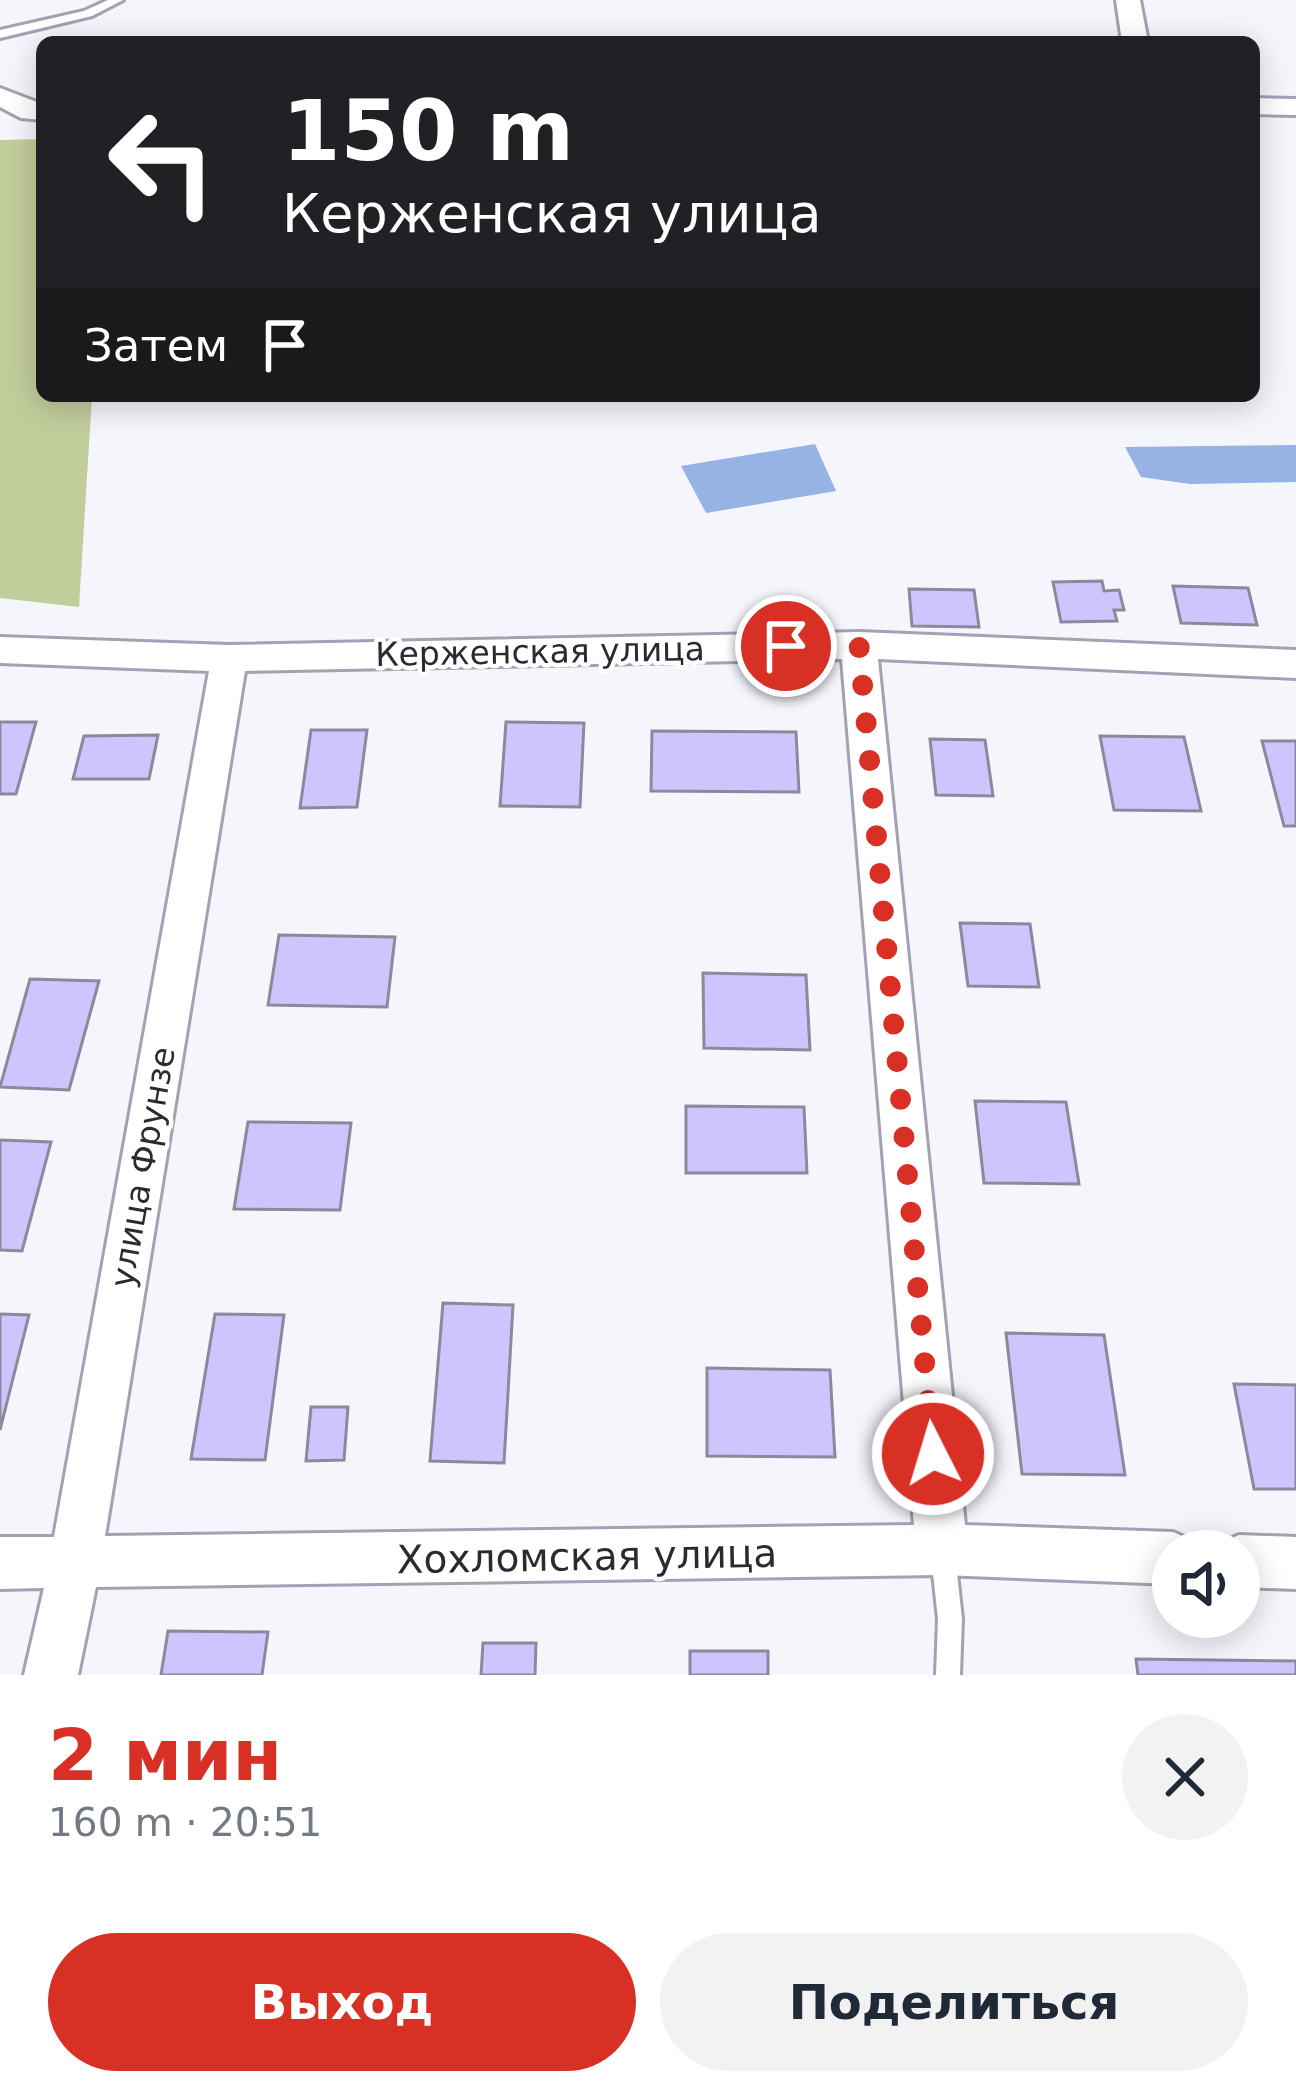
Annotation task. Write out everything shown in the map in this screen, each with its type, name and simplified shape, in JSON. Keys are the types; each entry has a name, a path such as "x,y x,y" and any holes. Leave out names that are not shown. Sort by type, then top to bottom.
{"street":[{"path":"1128,0 1134,36"},
{"path":"0,96 36,112"},
{"path":"1260,106 1296,107"},
{"path":"859,645 942,1550"},
{"name":"Керженская улица","path":"0,650 230,658 859,645 1296,664"},
{"name":"улица Фрунзе","path":"51,1675 75,1564 230,658"},
{"name":"Хохломская улица","path":"0,1563 942,1550 1152,1557"},
{"path":"1260,1562 1296,1563"}],"lane":[{"path":"0,34 88,14 117,0"},
{"path":"942,1550 950,1619 948,1675"}],"green space":[{"path":"36,139 36,402 92,402 79,607 0,598 0,140"}],"water":[{"path":"815,444 836,491 706,513 681,466"},
{"path":"1296,445 1296,482 1190,484 1141,477 1125,447"}],"building":[{"path":"1102,581 1104,591 1119,590 1124,610 1114,610 1117,621 1061,622 1053,582"},
{"path":"1173,586 1248,588 1257,625 1181,623"},
{"path":"909,589 974,590 979,627 912,626"},
{"path":"0,722 36,722 16,794 0,794"},
{"path":"506,722 584,723 580,807 500,806"},
{"path":"311,730 367,730 357,807 300,808"},
{"path":"652,731 796,732 799,792 651,791"},
{"path":"158,735 149,779 73,779 84,736"},
{"path":"1100,736 1184,737 1201,811 1114,810"},
{"path":"930,739 985,740 993,796 936,795"},
{"path":"1262,741 1296,741 1296,826 1284,826"},
{"path":"960,923 1030,924 1039,987 968,986"},
{"path":"279,935 395,937 387,1007 268,1005"},
{"path":"703,973 806,975 810,1050 704,1048"},
{"path":"30,979 99,981 69,1090 0,1087"},
{"path":"975,1101 1066,1102 1079,1184 984,1183"},
{"path":"686,1106 804,1107 807,1173 686,1173"},
{"path":"248,1122 351,1123 340,1210 234,1209"},
{"path":"0,1140 51,1142 22,1251 0,1250"},
{"path":"443,1303 513,1305 504,1463 430,1461"},
{"path":"0,1314 29,1315 0,1430"},
{"path":"215,1314 284,1315 265,1460 191,1459"},
{"path":"1006,1333 1104,1335 1125,1475 1022,1474"},
{"path":"707,1368 830,1370 835,1457 707,1456"},
{"path":"1234,1384 1296,1385 1296,1489 1254,1489"},
{"path":"311,1407 348,1407 344,1460 306,1461"},
{"path":"168,1631 268,1632 262,1675 161,1675"},
{"path":"483,1643 536,1643 535,1675 481,1675"},
{"path":"690,1651 768,1651 768,1675 690,1675"},
{"path":"1136,1659 1296,1661 1296,1675 1138,1675"}],"route":[{"path":"786,646 859,645 933,1454"}]}
